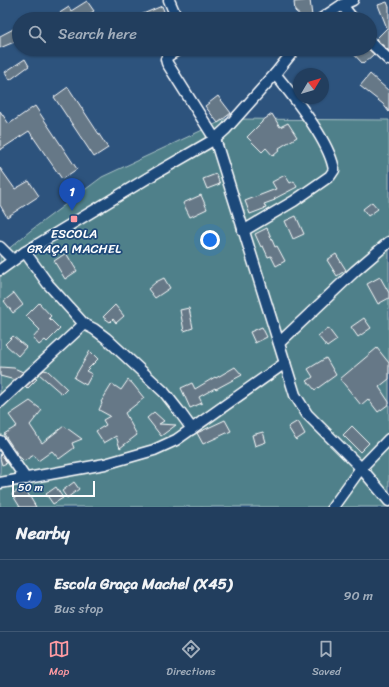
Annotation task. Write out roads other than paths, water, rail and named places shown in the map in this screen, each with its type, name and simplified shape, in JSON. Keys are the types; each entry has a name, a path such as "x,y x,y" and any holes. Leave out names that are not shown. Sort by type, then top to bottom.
{"street":[{"path":"169,0 175,12"},
{"path":"332,12 353,0"},
{"path":"342,5 347,12"},
{"path":"377,49 389,60"},
{"path":"168,56 166,59 167,63 215,139 295,395 307,414 361,468 389,500"},
{"path":"0,270 25,252 215,139 226,129 289,56"},
{"path":"243,231 294,201 330,176 334,170 332,161 323,142 307,117 275,74"},
{"path":"279,343 355,271 389,243"},
{"path":"0,247 14,260"},
{"path":"25,252 48,284 84,324 106,338 164,392 192,429"},
{"path":"0,402 84,324"},
{"path":"0,483 105,464 154,450 176,440 285,363"},
{"path":"333,507 361,468 389,439"},
{"path":"0,440 26,479"}],"place":[{"name":"Escola Graça Machel (X45)","path":"72,211"},
{"name":"ESCOLA GRAÇA MACHEL","path":"74,219"}]}
